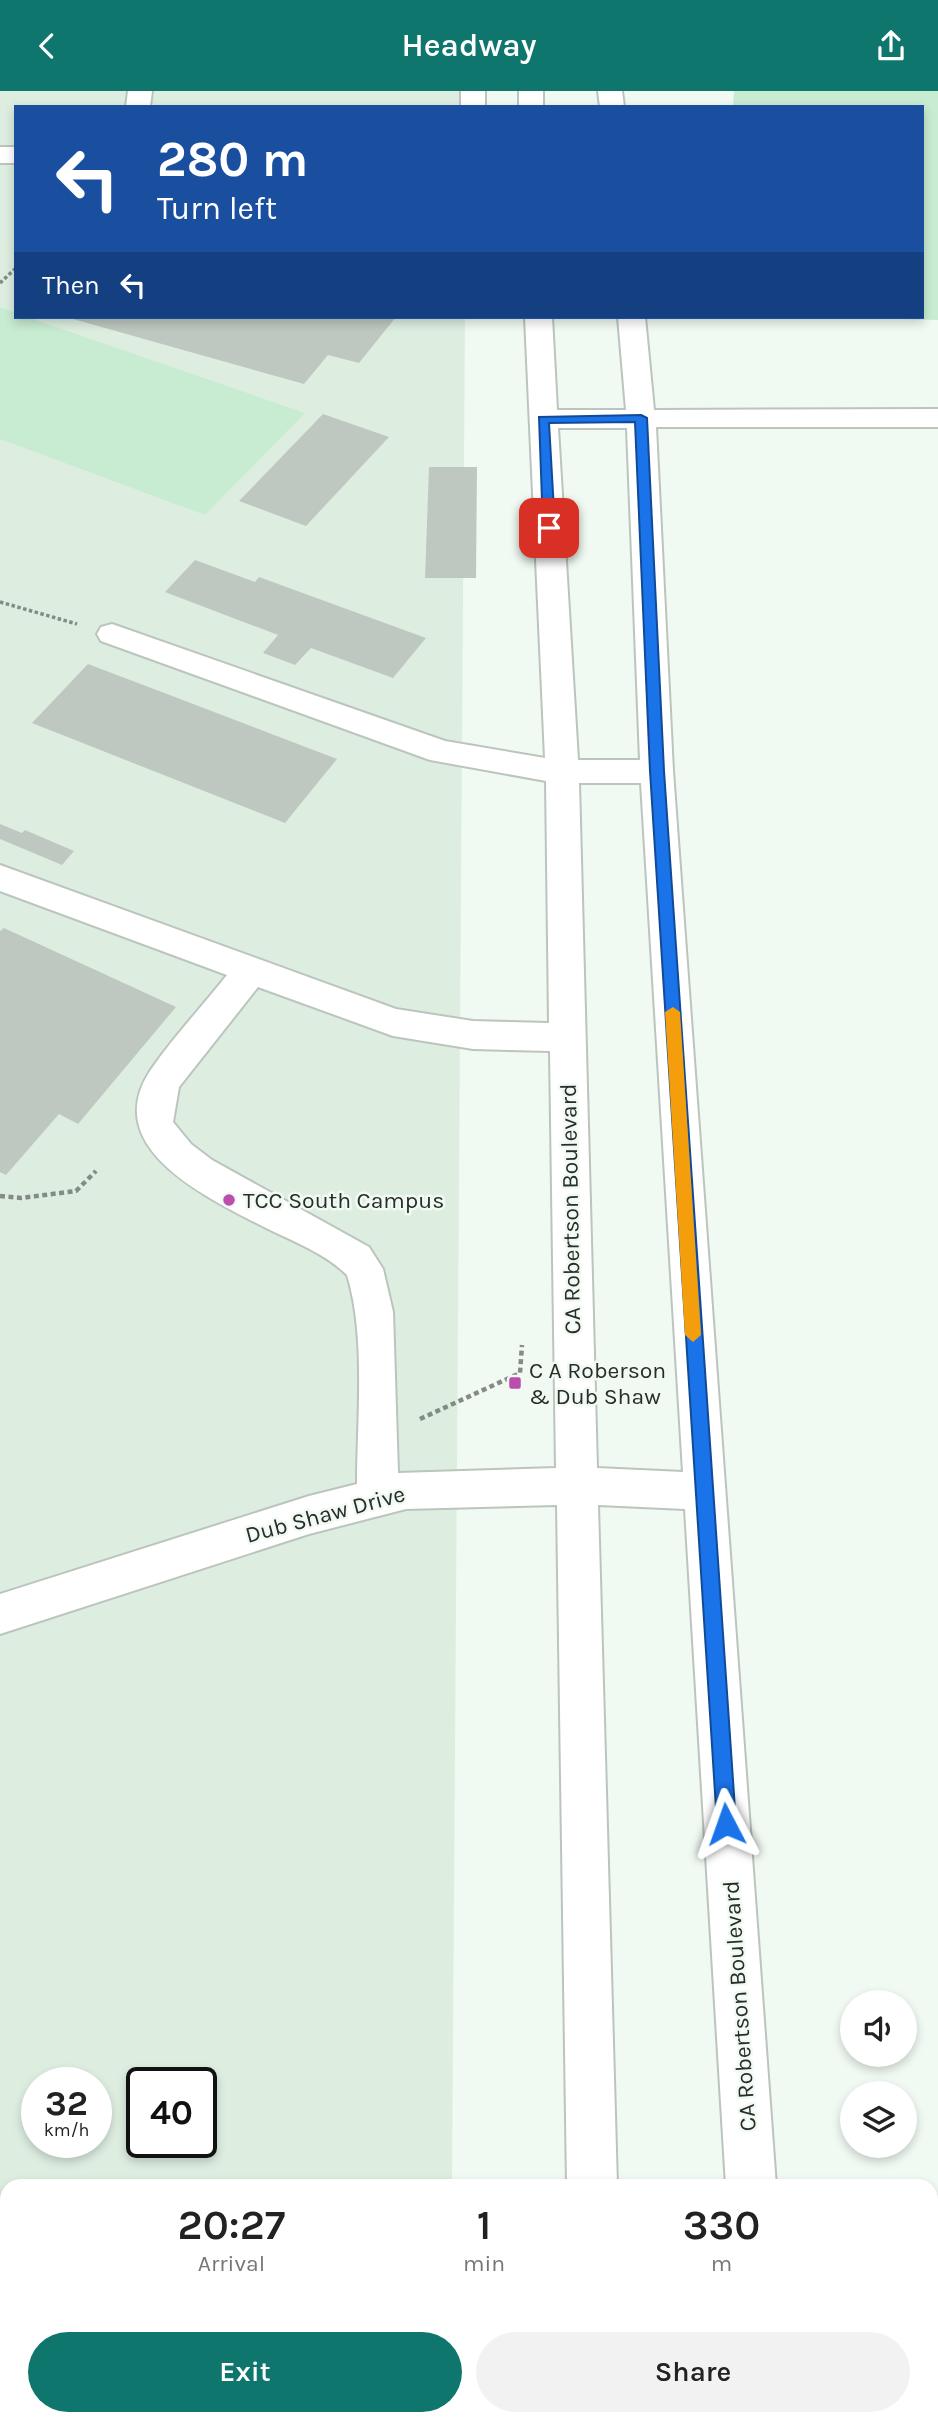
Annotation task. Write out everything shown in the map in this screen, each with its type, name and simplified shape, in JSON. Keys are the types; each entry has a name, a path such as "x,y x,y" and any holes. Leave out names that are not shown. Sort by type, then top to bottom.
{"street":[{"name":"CA Robertson Boulevard","path":"538,319 562,772 592,2179"},
{"name":"CA Robertson Boulevard","path":"631,319 641,418 657,771 751,2179"},
{"path":"543,419 938,418"},
{"path":"112,634 317,706 418,745 562,772 657,771"},
{"path":"0,878 393,1022 473,1035 567,1037"},
{"path":"252,969 163,1081 156,1102 155,1124 172,1153 223,1186 338,1247 364,1268 373,1304 378,1497"},
{"name":"Dub Shaw Drive","path":"0,1614 309,1515 406,1490 576,1486 703,1491"}],"path":[{"path":"0,283 14,270"},
{"path":"0,603 112,634"},
{"path":"0,1196 22,1198 76,1191 96,1171"}],"shaded area":[{"name":"TCC South Campus","path":"0,91 467,91 467,105 14,105 14,319 465,319 452,2179 0,2179"}],"green space":[{"path":"734,91 938,91 938,320 901,319 924,319 924,105 733,105"},
{"path":"0,307 14,312 14,319 33,319 305,413 205,515 0,439"}],"building":[{"path":"73,319 394,319 359,363 328,355 304,384"},
{"path":"323,414 389,437 306,526 239,501"},
{"path":"429,467 477,467 476,578 425,578"},
{"path":"195,560 255,582 259,577 426,638 393,678 311,648 295,665 263,653 278,635 165,592"},
{"path":"88,664 337,759 285,823 32,723"},
{"path":"0,824 22,833 25,830 74,851 62,865 0,839"},
{"path":"4,928 176,1007 78,1124 59,1114 6,1175 0,1172 0,931"}],"slow traffic":[{"path":"673,1012 693,1335"}],"place":[{"name":"TCC South Campus","path":"229,1200"},
{"name":"C A Roberson & Dub Shaw","path":"515,1383"}],"route":[{"path":"549,528 543,419 641,418 657,771 726,1824"}]}
